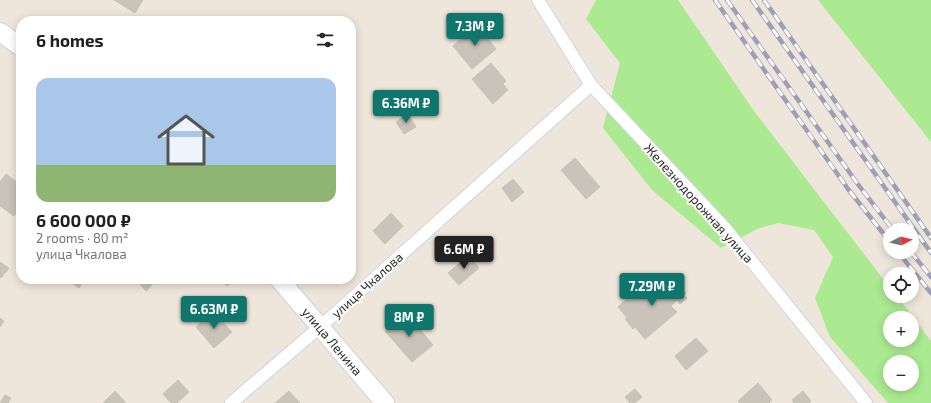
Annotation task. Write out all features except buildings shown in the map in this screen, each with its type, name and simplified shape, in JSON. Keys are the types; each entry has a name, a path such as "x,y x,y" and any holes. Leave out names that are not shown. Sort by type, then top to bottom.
{"street":[{"name":"Железнодорожная улица","path":"538,0 591,85 724,227 866,403"},
{"path":"0,32 16,43"},
{"name":"улица Чкалова","path":"232,403 321,326 591,85"},
{"name":"улица Ленина","path":"283,284 321,326 385,403"}],"green space":[{"path":"596,0 678,0 754,111 883,279 883,303 902,303 908,311 883,311 883,347 919,347 919,325 931,341 931,403 888,403 830,337 815,298 833,257 814,230 778,223 757,229 721,248 652,190 603,128 620,63 586,19"},
{"path":"818,0 931,0 931,142"}],"railway":[{"path":"715,0 848,189 883,233"},
{"path":"727,0 857,183 888,223"},
{"path":"752,0 931,253"},
{"path":"764,0 931,238"},
{"path":"904,259 931,293"},
{"path":"917,259 931,277"}]}
